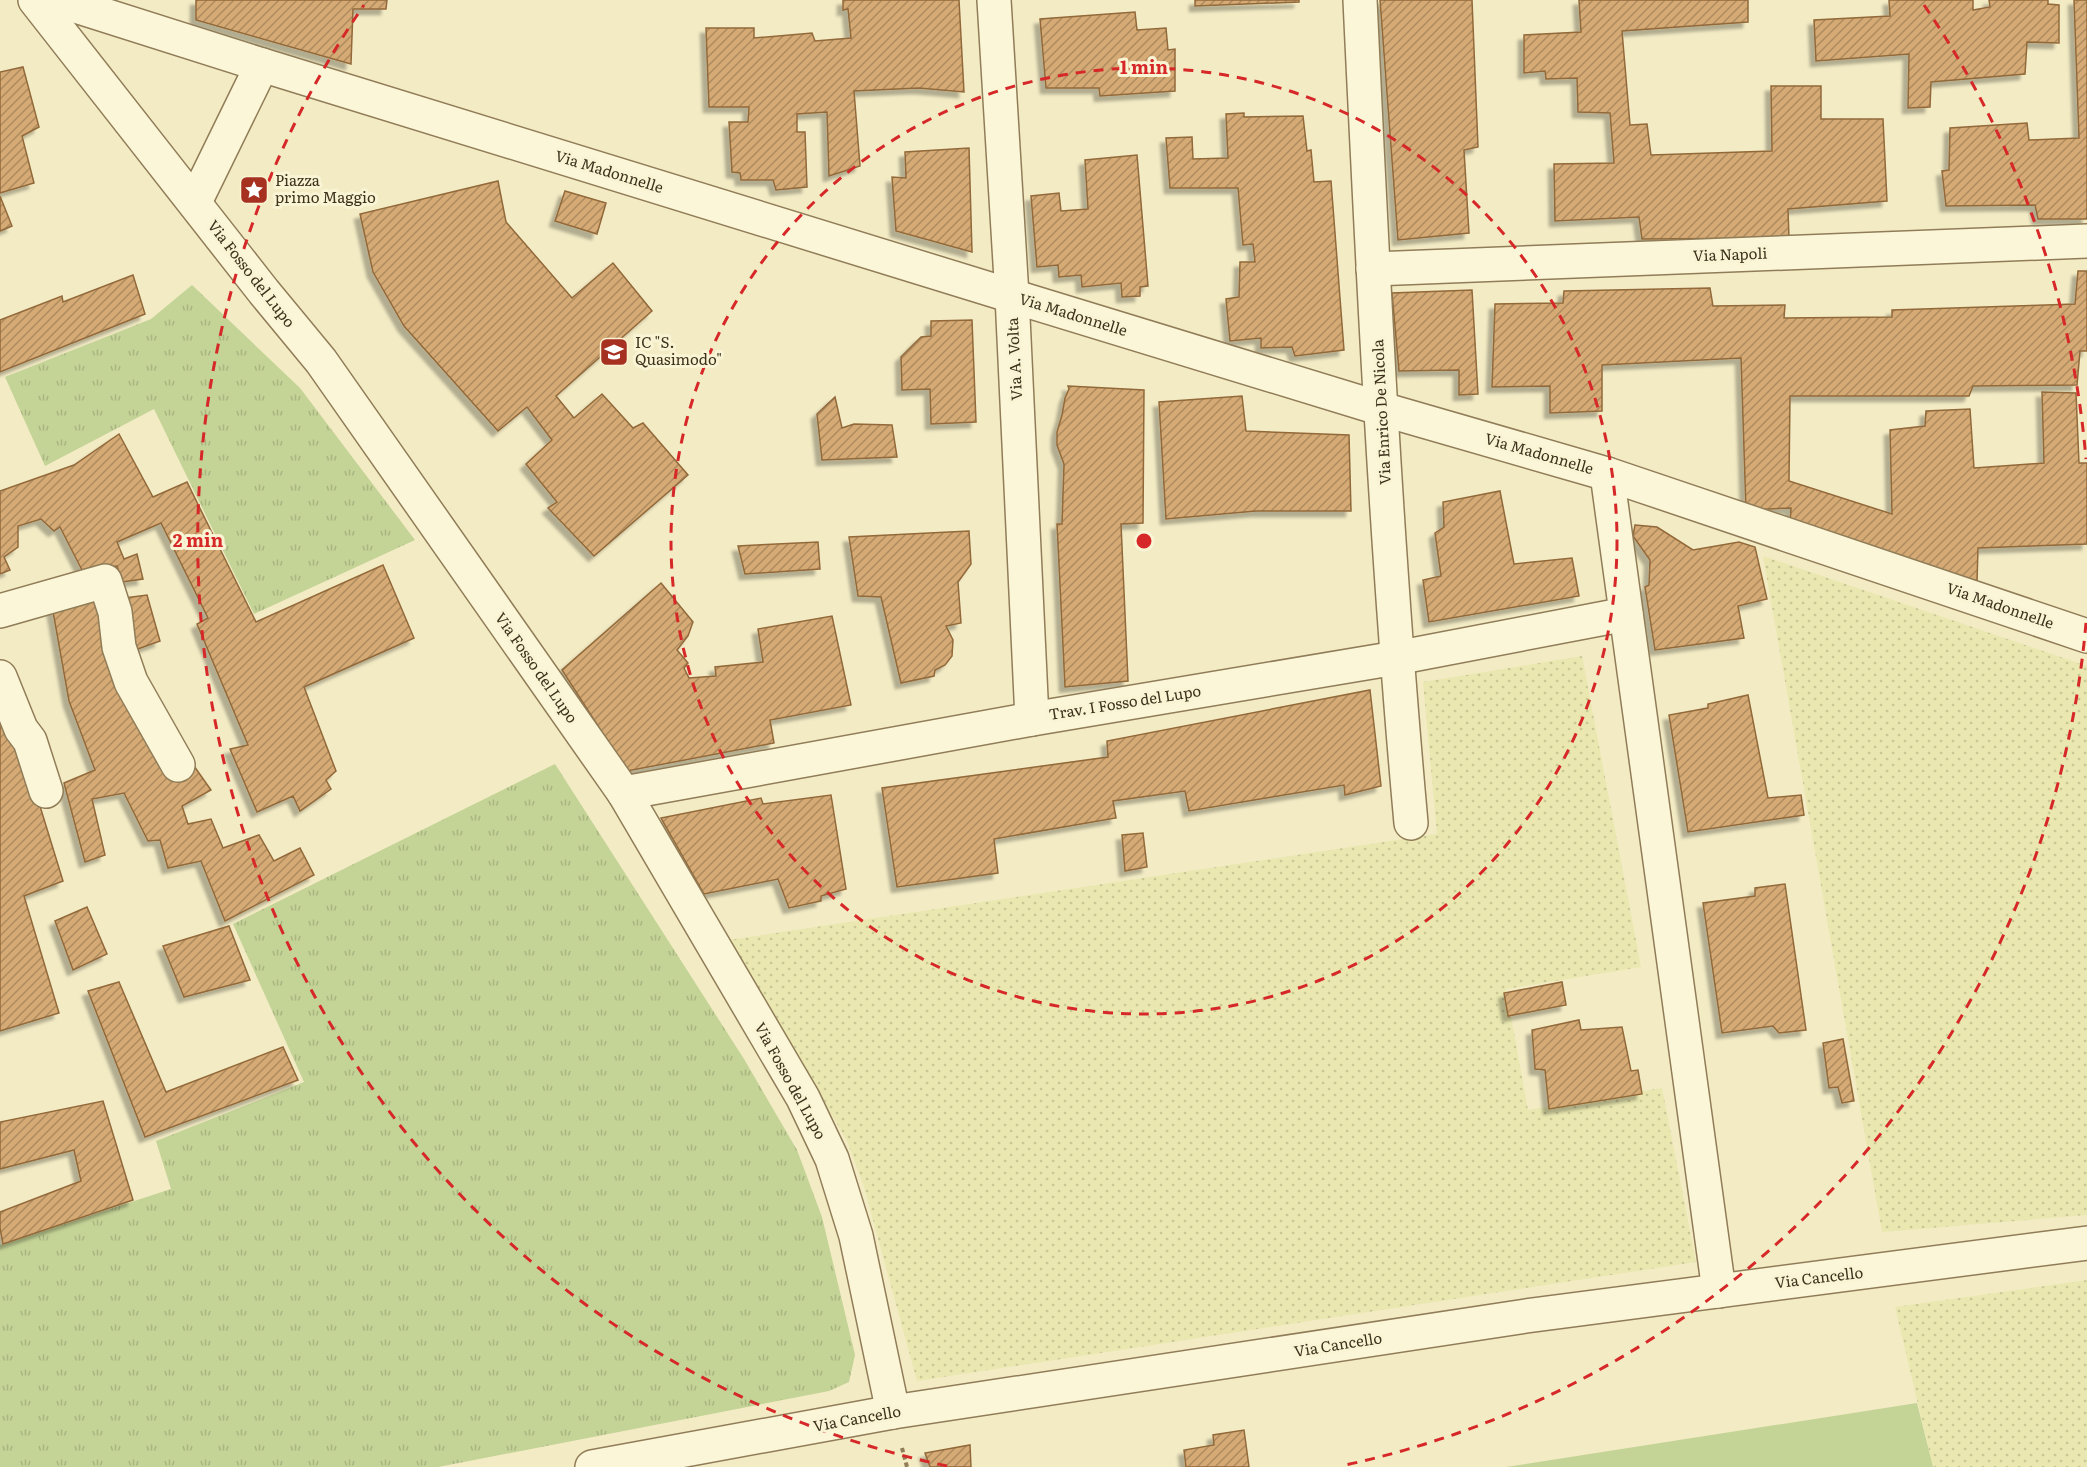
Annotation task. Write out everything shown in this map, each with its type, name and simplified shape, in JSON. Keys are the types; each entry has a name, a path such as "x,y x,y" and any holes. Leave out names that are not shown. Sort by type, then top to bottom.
{"street":[{"name":"Via Fosso del Lupo","path":"35,0 264,292 321,361 624,793 803,1098 832,1159 856,1236 893,1412"},
{"name":"Via Madonnelle","path":"57,0 1012,297 1382,409 1607,474 2087,636"},
{"name":"Via A. Volta","path":"994,0 1012,297 1032,719"},
{"name":"Via Enrico De Nicola","path":"1360,0 1396,658 1411,823"},
{"path":"195,202 262,65"},
{"name":"Via Napoli","path":"1373,269 2087,241"},
{"path":"1607,474 1719,1291"},
{"path":"0,611 105,581 114,612 119,647 131,682 178,765"},
{"name":"Trav. I Fosso del Lupo","path":"624,793 1032,719 1396,658 1626,614"},
{"path":"0,677 21,729 30,741 46,792"},
{"name":"Via Cancello","path":"591,1467 893,1412 1526,1316 2087,1243"}],"shaded area":[{"path":"1763,556 2087,666 2087,1215 1882,1232"},
{"path":"1582,656 1641,967 1506,989 1528,1110 1662,1088 1696,1262 917,1381 864,1187 847,1141 729,940 1437,834 1423,682"},
{"path":"2087,1280 2087,1467 1933,1467 1895,1307"}],"green space":[{"path":"192,285 300,388 415,540 254,614 154,409 45,466 5,377 151,319"},
{"path":"555,764 744,1059 797,1150 822,1217 855,1355 849,1382 829,1391 438,1467 0,1467 0,1245 171,1189 156,1141 304,1082 233,924"},
{"path":"1917,1403 1933,1467 1506,1467"}],"building":[{"path":"196,0 387,0 386,9 353,9 351,64 196,20"},
{"path":"843,0 959,0 964,92 919,88 854,91 860,166 829,176 827,112 797,114 797,132 805,132 807,187 776,190 773,180 741,180 740,173 732,172 729,122 748,122 749,107 709,107 706,28 754,28 754,38 812,33 815,41 851,38 848,9 843,10"},
{"path":"1195,0 1299,0 1299,2 1195,6"},
{"path":"1380,0 1472,0 1478,147 1464,150 1469,233 1398,240"},
{"path":"1579,0 1748,0 1748,22 1622,31 1630,125 1647,124 1651,155 1772,151 1771,86 1821,86 1821,119 1883,119 1887,201 1788,209 1789,238 1642,239 1639,217 1555,221 1554,164 1614,163 1610,113 1578,112 1577,78 1546,79 1545,71 1524,73 1524,35 1581,32"},
{"path":"1889,0 1973,0 1973,10 1990,7 1989,0 2048,0 2048,4 2059,5 2059,43 2027,42 2025,74 1931,82 1930,107 1908,108 1909,54 1816,61 1814,20 1890,16"},
{"path":"2074,0 2087,0 2087,219 2038,219 2035,205 1946,206 1942,171 1949,170 1950,128 2027,123 2029,140 2079,138"},
{"path":"1135,12 1137,30 1166,28 1168,50 1175,49 1175,91 1100,96 1099,88 1046,88 1040,19"},
{"path":"23,67 39,127 22,136 34,183 0,193 0,72"},
{"path":"1244,113 1244,117 1303,116 1307,151 1311,150 1314,182 1331,181 1344,350 1295,356 1292,347 1261,348 1261,338 1230,341 1226,299 1239,297 1240,262 1255,262 1253,244 1243,245 1238,188 1170,188 1166,138 1192,137 1193,159 1228,158 1226,114"},
{"path":"969,148 972,252 896,231 892,177 906,178 905,152"},
{"path":"1137,155 1148,286 1140,287 1140,296 1122,297 1121,283 1082,287 1081,275 1059,277 1058,265 1037,267 1031,196 1059,193 1061,211 1088,209 1085,160"},
{"path":"498,181 506,222 572,298 613,263 652,311 556,396 574,418 602,394 633,428 643,423 688,475 594,556 548,508 557,502 526,464 552,440 527,407 498,431 404,326 373,272 360,214"},
{"path":"565,191 606,203 597,234 555,221"},
{"path":"0,196 12,226 0,231"},
{"path":"2078,271 2087,271 2087,351 2080,351 2077,385 1973,386 1969,396 1790,396 1789,481 1892,514 1890,430 1925,426 1926,411 1970,409 1974,468 2044,463 2042,392 2076,393 2079,463 2087,463 2087,544 1978,548 1977,583 1790,524 1791,508 1746,510 1741,358 1602,365 1602,411 1550,413 1550,386 1492,387 1495,304 1563,303 1564,291 1710,288 1713,306 1785,305 1784,318 1892,317 1892,310 2075,304"},
{"path":"133,275 145,314 0,372 0,320 62,296 63,302"},
{"path":"1472,290 1478,394 1459,395 1459,370 1399,371 1392,293"},
{"path":"972,320 976,422 931,424 930,389 902,390 901,357 921,337 931,336 931,321"},
{"path":"1068,386 1144,390 1143,523 1121,524 1128,681 1065,687 1057,524 1062,524 1064,464 1057,445 1057,432"},
{"path":"1242,396 1246,431 1349,435 1351,511 1256,511 1166,519 1159,402"},
{"path":"835,397 842,428 854,424 892,425 897,457 822,460 817,414"},
{"path":"119,434 153,497 187,482 256,622 383,565 414,638 304,687 336,771 326,780 331,789 300,811 293,796 257,812 230,749 248,745 197,624 208,618 161,523 117,542 124,559 137,554 143,579 122,582 117,566 84,574 60,527 54,531 41,519 18,526 18,547 4,557 10,570 0,574 0,491 74,465"},
{"path":"1500,491 1514,564 1572,558 1579,596 1429,622 1423,580 1441,576 1435,533 1444,527 1443,502"},
{"path":"1635,525 1657,527 1693,550 1739,542 1755,547 1767,599 1738,606 1744,638 1655,650 1645,587 1649,585 1650,560 1633,536"},
{"path":"969,531 971,564 958,582 961,623 946,626 953,640 952,656 945,665 935,670 934,676 901,683 881,597 858,596 849,537"},
{"path":"818,542 820,569 745,574 738,546"},
{"path":"661,583 693,622 688,636 677,650 688,663 684,668 689,678 716,676 715,667 763,662 758,629 832,616 851,705 770,720 774,743 627,771 562,670"},
{"path":"96,595 194,766 211,790 182,806 188,824 211,819 223,848 259,835 274,861 300,848 314,875 225,921 201,861 168,868 160,840 148,841 124,793 92,799 105,855 85,862 64,783 95,770 69,701 52,606"},
{"path":"147,595 160,641 135,650 125,598"},
{"path":"1370,690 1381,786 1345,795 1344,785 1189,811 1185,791 1113,801 1116,818 994,839 998,873 897,887 882,788 1108,757 1107,741"},
{"path":"1748,695 1768,798 1801,795 1804,815 1688,832 1669,715 1708,708 1708,704"},
{"path":"0,706 20,741 63,881 24,896 59,1013 0,1031"},
{"path":"831,795 846,889 821,896 821,901 789,908 778,879 704,894 661,818 761,798 763,804"},
{"path":"1143,833 1147,867 1125,871 1122,835"},
{"path":"1785,884 1806,1030 1779,1033 1773,1026 1722,1033 1703,903 1755,896 1755,888"},
{"path":"87,907 107,954 73,970 55,921"},
{"path":"229,926 250,980 184,997 163,946"},
{"path":"119,982 166,1092 283,1047 298,1080 145,1137 88,991"},
{"path":"1562,982 1566,1005 1508,1016 1504,993"},
{"path":"1579,1020 1581,1030 1622,1027 1631,1071 1638,1070 1642,1094 1549,1109 1545,1070 1535,1069 1532,1030"},
{"path":"1843,1039 1854,1101 1842,1103 1838,1087 1829,1088 1823,1043"},
{"path":"103,1101 133,1200 3,1244 0,1212 81,1181 74,1150 0,1169 0,1122"},
{"path":"1244,1430 1249,1467 1186,1467 1184,1450 1214,1445 1213,1435"},
{"path":"970,1445 971,1467 930,1467 925,1453"}],"place":[{"name":"Piazza primo Maggio","path":"254,190"},
{"name":"IC \"S. Quasimodo\"","path":"614,352"}]}
